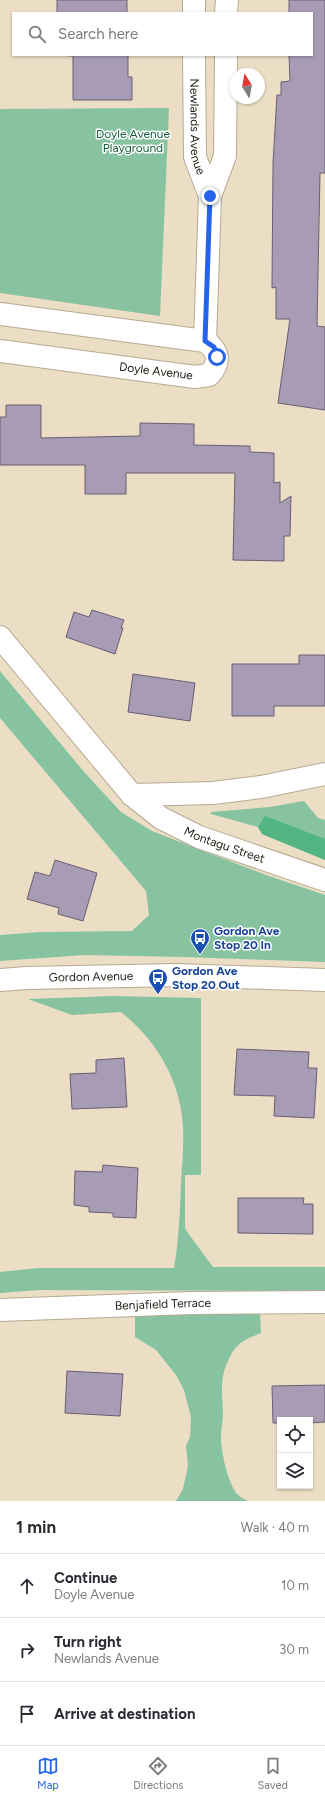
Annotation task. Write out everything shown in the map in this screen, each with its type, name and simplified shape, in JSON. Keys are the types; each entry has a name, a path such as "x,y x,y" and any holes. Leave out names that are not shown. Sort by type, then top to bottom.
{"street":[{"path":"194,0 194,12"},
{"path":"226,12 227,0"},
{"name":"Newlands Avenue","path":"194,56 195,157 210,196"},
{"name":"Newlands Avenue","path":"205,341 210,196 225,156 226,56"},
{"path":"0,314 205,341"},
{"name":"Doyle Avenue","path":"0,351 195,377 209,375 215,369 217,357 216,352 214,347 205,341"},
{"name":"Montagu Street","path":"0,637 132,796 161,818 199,837 325,880"},
{"path":"132,796 213,794 261,787 325,774"},
{"name":"Gordon Avenue","path":"0,980 27,978 176,975 325,980"},
{"name":"Benjafield Terrace","path":"0,1310 191,1303 325,1302"}],"green space":[{"name":"Doyle Avenue Playground","path":"169,108 160,316 0,293 0,109"},
{"path":"0,671 85,773 121,812 152,831 266,875 325,895 325,962 84,955 0,961 0,935 41,932 132,931 149,915 146,891 0,718"},
{"path":"304,801 318,818 325,820 325,860 262,834 258,827 211,814 211,812 270,807"},
{"path":"265,816 325,839 325,860 262,834 258,827"},
{"path":"113,996 201,998 201,1175 185,1175 185,1229 213,1267 325,1267 325,1291 40,1290 0,1293 0,1272 38,1268 174,1268 179,1225 183,1128 178,1094 165,1063 146,1036 121,1012 72,1015 28,999"},
{"path":"135,1314 260,1314 261,1333 239,1344 233,1352 226,1365 222,1387 223,1417 221,1444 224,1459 228,1475 234,1489 238,1495 248,1501 176,1501 183,1489 188,1466 186,1446 190,1437 191,1417 184,1390 176,1375 156,1350 135,1337"}],"building":[{"path":"57,0 127,0 127,12 57,12"},
{"path":"289,0 325,0 325,173 320,173 317,326 325,327 325,410 278,403 290,319 276,319 276,287 272,288 273,163 277,95 281,95 281,82 290,81 289,56 313,56 313,12 289,12"},
{"path":"73,56 128,56 128,77 132,77 132,100 73,100"},
{"path":"6,405 41,405 41,438 140,436 140,423 194,424 194,445 250,446 250,452 274,453 274,483 280,482 280,503 291,496 290,536 284,536 284,561 233,560 235,473 126,473 126,494 85,494 85,465 0,465 0,417 6,417"},
{"path":"92,610 124,620 115,654 66,637 74,612 89,617"},
{"path":"299,655 325,655 325,706 274,706 274,716 232,716 232,664 299,664"},
{"path":"133,674 195,683 190,721 128,712"},
{"path":"55,860 97,873 83,921 58,914 59,908 27,899 35,872 50,876"},
{"path":"237,1049 309,1052 308,1068 317,1068 314,1118 274,1116 275,1096 234,1095"},
{"path":"124,1058 127,1107 72,1109 70,1074 96,1073 96,1060"},
{"path":"103,1165 138,1168 136,1218 113,1217 113,1213 89,1212 89,1207 74,1205 75,1171 102,1172"},
{"path":"238,1198 304,1198 303,1204 313,1204 313,1234 238,1233"},
{"path":"67,1371 123,1374 120,1416 65,1413"},
{"path":"325,1385 325,1422 313,1423 313,1417 277,1417 277,1423 273,1423 272,1386"}],"place":[{"name":"Gordon Ave Stop 20 In","path":"200,955"},
{"name":"Gordon Ave Stop 20 Out","path":"158,995"}],"route":[{"path":"210,196 205,341 214,347 217,357"}]}
